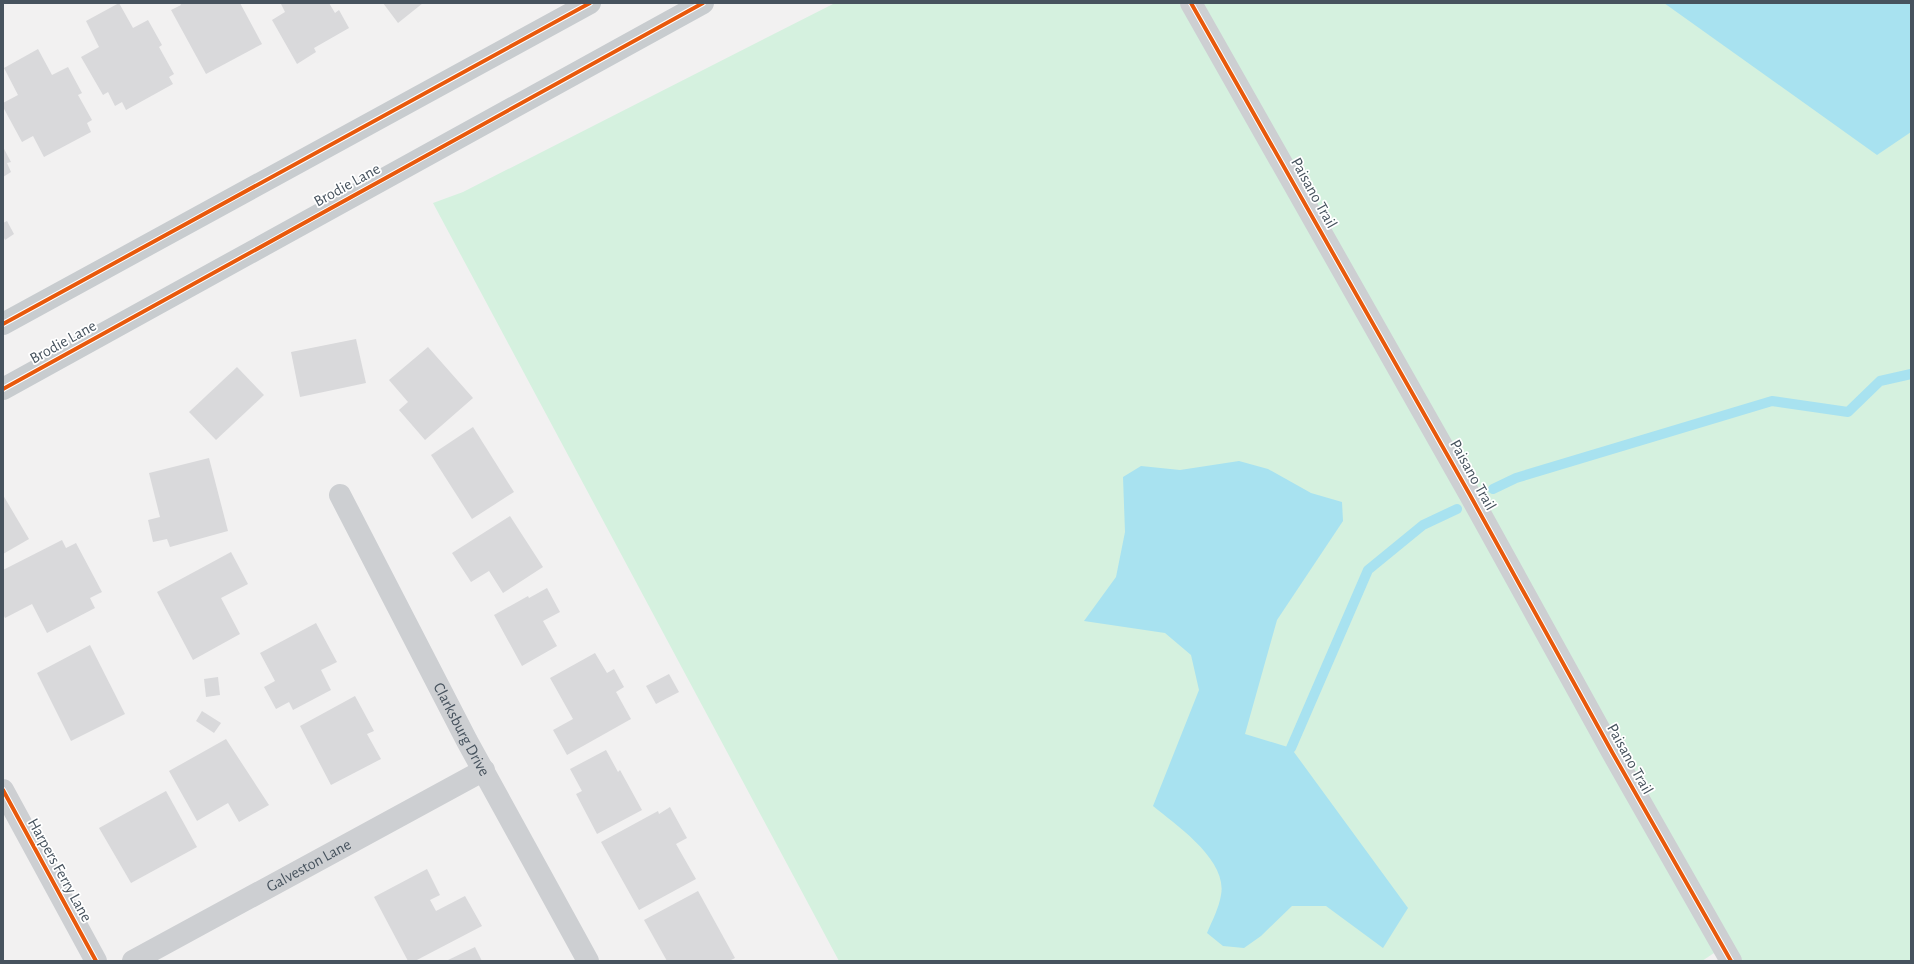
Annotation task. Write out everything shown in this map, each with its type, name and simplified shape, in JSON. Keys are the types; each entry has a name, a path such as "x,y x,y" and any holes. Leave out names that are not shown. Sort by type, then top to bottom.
{"main road":[{"path":"3,324 590,3"},
{"name":"Brodie Lane","path":"3,389 703,3"}],"street":[{"name":"Paisano Trail","path":"1191,3 1470,495 1612,752 1732,961"},
{"name":"Clarksburg Drive","path":"340,495 484,770 588,961"},
{"name":"Galveston Lane","path":"133,961 484,770"},
{"name":"Harpers Ferry Lane","path":"3,790 96,961"}],"green space":[{"path":"835,3 1911,3 1911,961 1731,961 1723,947 1702,961 839,961 433,203 463,192"}],"water":[{"path":"1664,3 1911,3 1911,132 1877,155"},
{"path":"1239,461 1268,469 1311,493 1342,502 1343,521 1277,620 1245,734 1291,748 1408,908 1383,948 1326,906 1292,906 1261,936 1244,948 1223,946 1207,933 1217,910 1221,895 1221,882 1217,869 1209,856 1198,844 1153,806 1199,690 1191,655 1165,633 1084,621 1116,577 1125,532 1123,477 1141,466 1180,470"}],"building":[{"path":"119,3 133,28 148,20 162,45 159,47 174,74 169,77 173,84 126,110 122,102 115,106 108,92 103,95 81,57 99,47 86,21"},
{"path":"180,3 240,3 262,44 206,74 171,10 181,5"},
{"path":"329,3 335,13 339,10 349,28 314,48 316,52 297,64 272,20 285,12 281,4"},
{"path":"383,3 423,3 398,23"},
{"path":"38,49 52,75 68,67 82,93 78,95 92,120 87,123 91,132 44,157 33,136 22,142 3,107 3,103 18,95 4,68"},
{"path":"3,147 11,162 7,163 11,172 3,177"},
{"path":"7,221 14,234 5,240 3,236 3,223"},
{"path":"356,339 366,383 300,397 291,352"},
{"path":"428,347 473,398 425,440 399,410 408,402 389,380"},
{"path":"237,367 264,395 216,440 189,412"},
{"path":"473,427 514,492 472,519 431,455"},
{"path":"209,458 228,531 170,547 167,539 153,542 148,520 160,517 149,473"},
{"path":"3,495 29,539 3,554"},
{"path":"510,516 543,567 503,593 489,571 471,582 452,553"},
{"path":"62,540 66,548 76,543 102,592 90,598 95,608 47,633 32,604 5,618 3,614 3,570"},
{"path":"231,552 248,584 221,598 240,634 193,660 157,592"},
{"path":"547,588 560,612 543,621 557,646 522,666 494,615 528,596 529,598"},
{"path":"316,623 337,662 321,670 331,690 293,710 289,702 276,709 264,687 275,681 260,653"},
{"path":"90,645 125,714 71,741 37,673"},
{"path":"595,653 607,673 614,669 624,687 616,692 631,719 567,755 553,730 573,719 550,678"},
{"path":"669,674 679,692 656,704 646,686"},
{"path":"218,677 220,695 206,697 204,679"},
{"path":"355,696 374,731 367,734 381,759 331,785 300,726"},
{"path":"202,711 221,723 214,733 196,721"},
{"path":"226,739 269,805 239,822 228,803 197,821 169,771"},
{"path":"606,750 618,772 620,770 642,810 597,834 576,794 582,791 570,769"},
{"path":"166,791 197,847 131,883 99,828"},
{"path":"670,807 687,838 676,844 696,879 639,910 601,842 658,811 659,814"},
{"path":"427,869 440,895 430,900 436,911 465,896 482,926 415,961 408,961 374,897"},
{"path":"698,891 735,958 729,961 667,961 644,920"},
{"path":"475,947 482,961 446,961"}],"waterway":[{"path":"1493,489 1516,478 1772,401 1848,412 1880,381 1911,374"},
{"path":"1291,748 1368,570 1423,525 1457,509"}],"cycle path":[{"path":"3,324 590,3"},
{"path":"3,389 703,3"},
{"path":"1191,3 1470,495 1612,752 1731,961"},
{"path":"3,790 96,961"}]}
